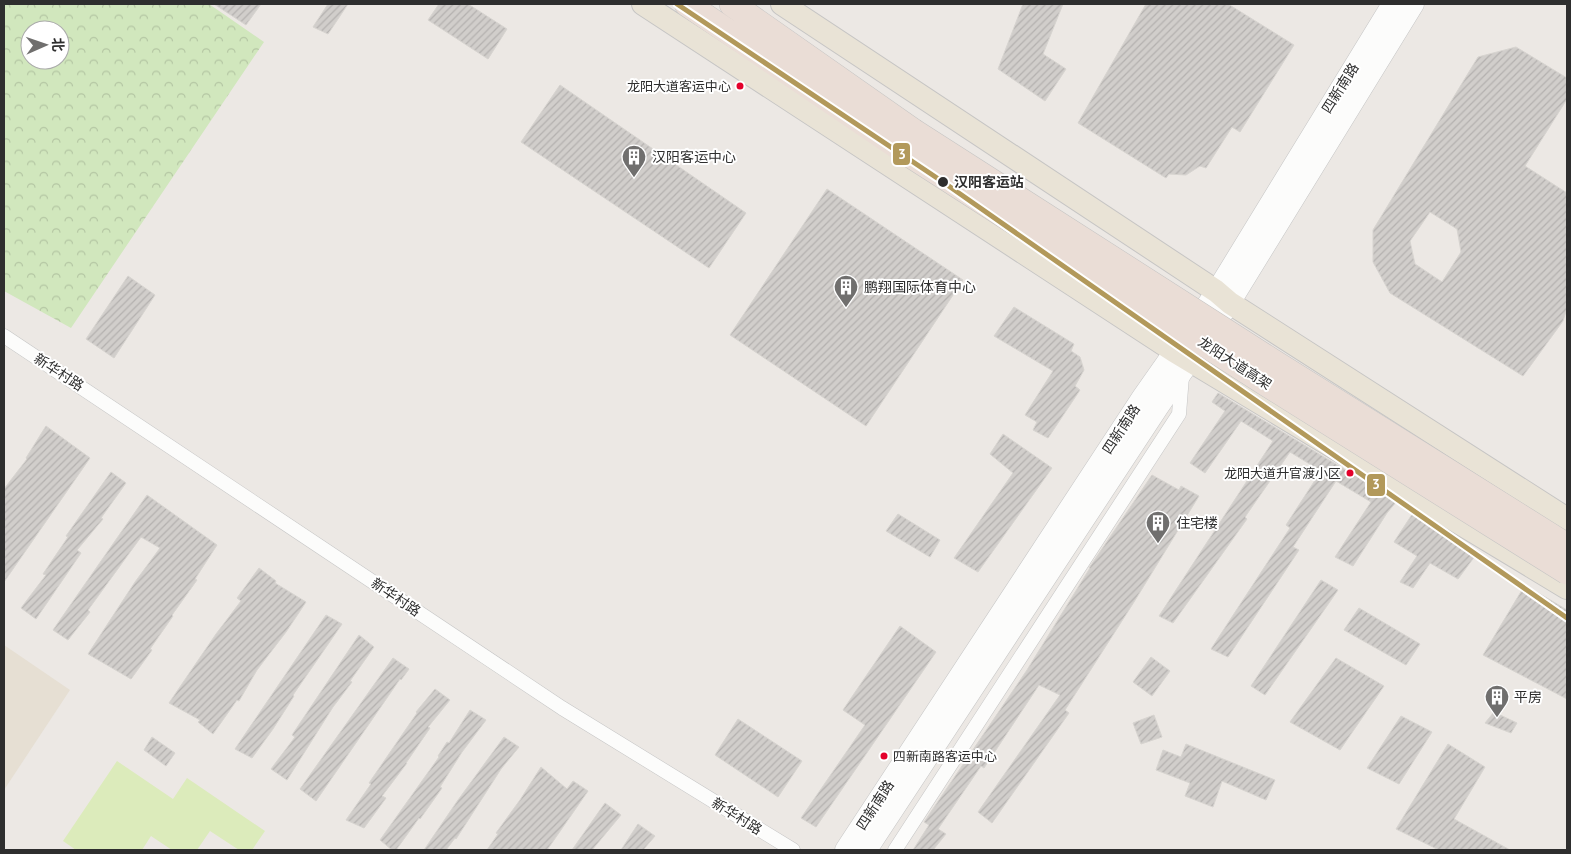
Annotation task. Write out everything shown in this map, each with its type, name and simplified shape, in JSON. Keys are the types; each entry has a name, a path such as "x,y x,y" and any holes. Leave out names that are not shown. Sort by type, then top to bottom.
{"highway":[{"path":"687,4 909,141"},
{"path":"732,4 756,20"},
{"path":"738,4 909,141"},
{"name":"龙阳大道高架","path":"909,141 1272,361 1567,546"},
{"name":"龙阳大道高架","path":"909,141 1262,381 1567,572"}],"main road":[{"path":"643,4 1182,361 1567,588"},
{"path":"782,4 1223,297 1567,519"},
{"name":"四新南路","path":"1223,297 1392,4"},
{"name":"四新南路","path":"867,850 1414,4"},
{"name":"四新南路","path":"845,850 1142,397 1182,361"}],"street":[{"name":"新华村路","path":"4,336 562,708 792,850"},
{"path":"895,850 1179,414 1182,361"}],"shaded area":[{"path":"4,645 70,690 4,790"}],"green space":[{"path":"4,4 209,4 264,42 71,328 4,291"},
{"path":"117,761 173,799 187,778 265,831 252,850 239,850 210,831 197,850 172,850 151,836 142,850 76,850 63,841"}],"building":[{"path":"214,4 261,4 246,25"},
{"path":"328,4 348,4 328,34 313,27"},
{"path":"439,4 468,4 507,29 488,59 428,20"},
{"path":"1023,4 1063,4 1043,54 1066,69 1045,101 998,69"},
{"path":"1146,4 1228,4 1294,45 1240,132 1232,127 1206,168 1200,166 1186,175 1169,174 1166,178 1078,123"},
{"path":"1516,47 1567,78 1567,99 1525,166 1567,193 1567,308 1563,321 1523,376 1390,293 1373,262 1373,230 1478,57","holes":["1430,212 1457,229 1461,252 1442,282 1415,264 1410,241"]},
{"name":"汉阳客运中心","path":"560,85 746,213 709,268 521,142"},
{"name":"鹏翔国际体育中心","path":"827,189 963,280 866,426 730,335"},
{"path":"128,276 155,295 114,358 86,339"},
{"path":"1014,307 1074,344 1071,351 1080,357 1084,370 1075,386 1080,390 1048,438 1033,430 1037,422 1025,415 1053,371 994,336"},
{"path":"1218,393 1397,501 1387,513 1353,566 1335,557 1371,502 1336,481 1293,547 1299,550 1228,657 1211,649 1290,528 1286,525 1321,471 1290,452 1245,517 1247,519 1173,623 1159,616 1273,441 1241,421 1205,473 1190,463 1225,411 1212,402"},
{"path":"46,426 90,458 4,582 4,489 27,459"},
{"path":"1003,434 1052,468 978,572 954,558 1013,473 990,454"},
{"path":"111,472 126,483 101,518 103,519 77,550 81,553 36,619 21,608 46,575 43,574 68,537 66,536"},
{"path":"1152,475 1179,490 1181,486 1199,496 1065,710 1069,713 992,823 978,812 1060,695 1039,685 984,768 981,766 938,829 946,834 933,850 913,850 929,825 924,822 1027,670 1089,568"},
{"path":"147,495 217,545 195,579 197,580 131,679 88,654 135,582 160,548 141,537 88,610 90,612 68,640 53,630"},
{"path":"1413,513 1478,552 1458,579 1430,563 1413,588 1400,582 1417,556 1394,542"},
{"path":"898,514 940,540 930,557 886,531"},
{"path":"259,568 276,581 275,583 306,602 257,670 239,701 237,700 213,734 198,722 200,720 169,703 241,601 237,598"},
{"path":"1321,580 1338,590 1265,695 1251,686"},
{"path":"1525,585 1567,610 1567,699 1483,655"},
{"path":"1359,608 1420,644 1406,665 1344,630"},
{"path":"326,615 342,624 293,695 273,729 252,758 235,749"},
{"path":"900,626 936,652 816,827 801,818 865,725 843,710"},
{"path":"359,635 374,647 287,780 271,769 295,737 292,735"},
{"path":"1151,657 1170,671 1152,696 1133,682"},
{"path":"393,658 409,669 400,679 316,801 300,789"},
{"path":"1336,658 1384,686 1340,750 1290,722"},
{"path":"435,689 450,700 428,727 430,728 407,763 382,796 386,798 364,828 346,820 416,712"},
{"path":"470,710 486,720 462,752 440,787 442,788 420,819 396,850 392,850 380,840 439,757 447,742 449,743"},
{"name":"平房","path":"1494,712 1517,723 1511,733 1485,723"},
{"path":"1154,715 1162,737 1141,744 1133,723"},
{"path":"1401,716 1432,732 1399,784 1367,768"},
{"path":"738,719 802,761 778,797 715,755"},
{"path":"152,737 175,753 166,766 144,750"},
{"path":"504,737 519,747 501,769 456,839 446,850 424,850 458,800"},
{"path":"1186,744 1275,780 1266,800 1222,781 1213,807 1185,796 1190,783 1156,770 1163,750 1181,757"},
{"path":"1448,744 1485,767 1454,819 1510,850 1439,850 1396,829"},
{"path":"541,767 567,789 573,781 588,791 547,850 487,850 498,834 496,833"},
{"path":"605,803 621,815 592,850 572,850"},
{"path":"638,824 655,836 643,850 621,850"}],"transit line":[{"name":"3","path":"677,4 943,182 1567,618"}],"place":[{"name":"龙阳大道客运中心","path":"740,86"},
{"name":"汉阳客运中心","path":"634,178"},
{"name":"汉阳客运站","path":"943,182"},
{"name":"鹏翔国际体育中心","path":"846,308"},
{"name":"龙阳大道升官渡小区","path":"1350,473"},
{"name":"住宅楼","path":"1158,544"},
{"name":"平房","path":"1497,718"},
{"name":"四新南路客运中心","path":"884,756"}]}
